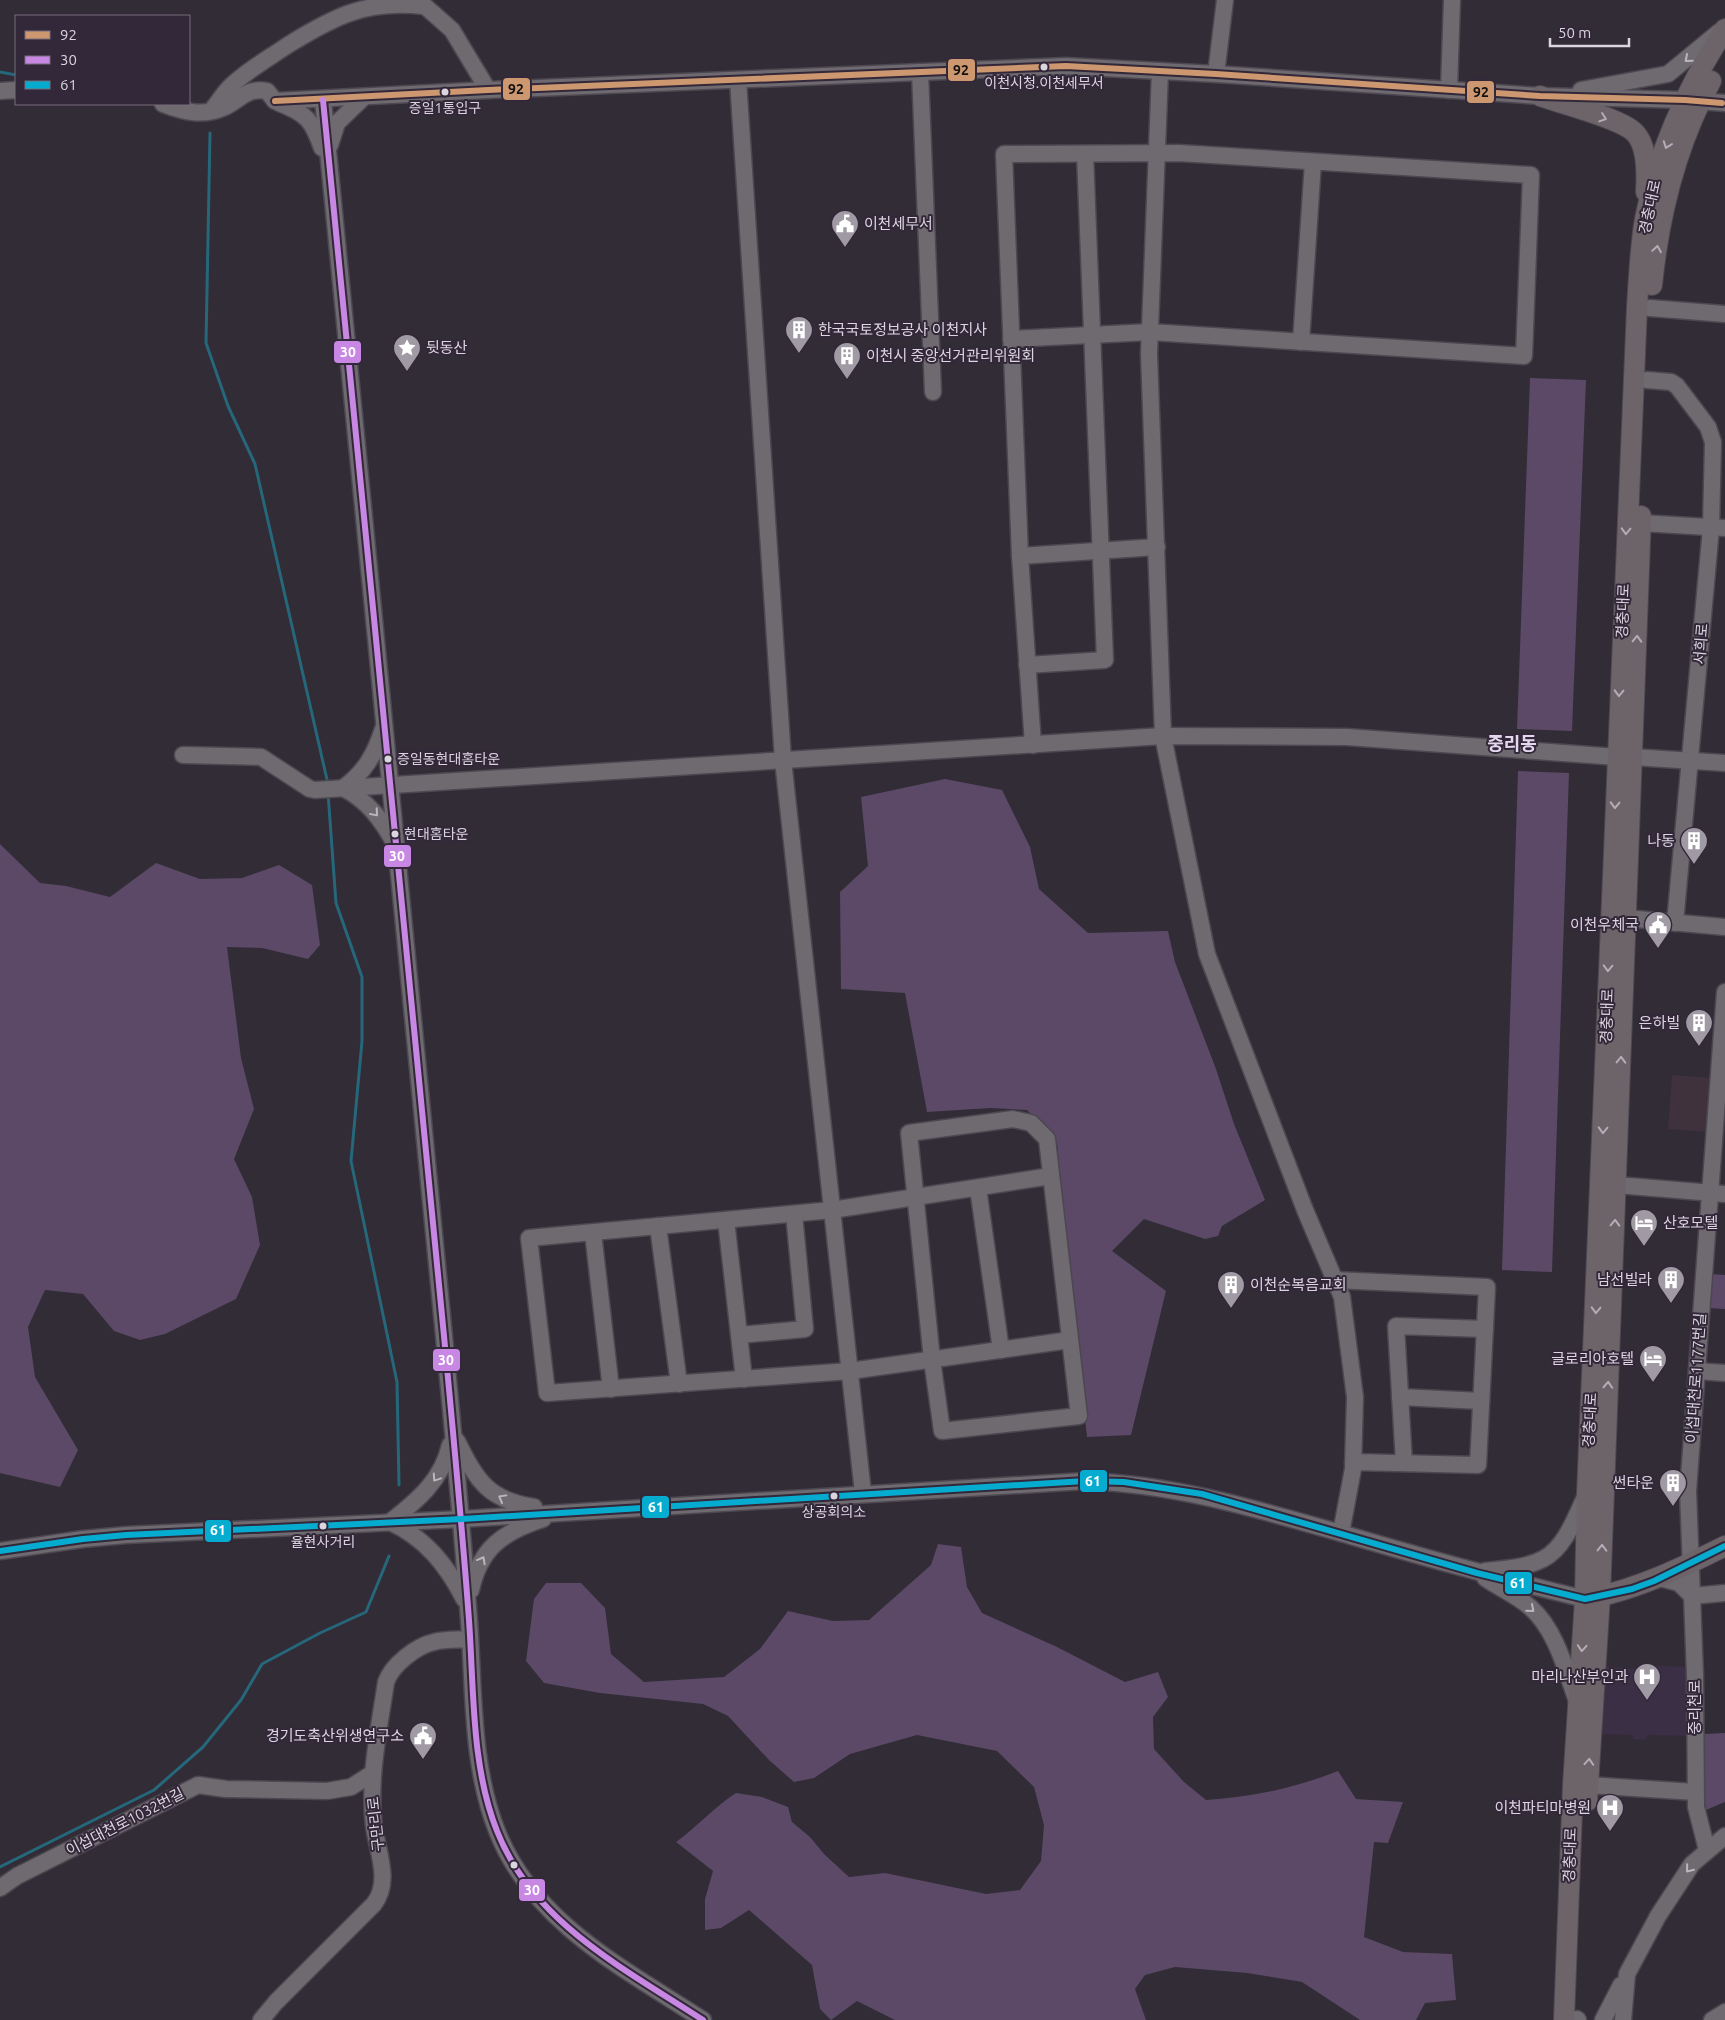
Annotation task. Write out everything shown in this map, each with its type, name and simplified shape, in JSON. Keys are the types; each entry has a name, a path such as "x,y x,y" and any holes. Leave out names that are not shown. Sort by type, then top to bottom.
{"main road":[{"name":"경충대로","path":"1574,2020 1587,1786 1593,1598 1617,1185 1626,918 1625,757 1637,307 1645,220 1655,178 1725,28"},
{"name":"경충대로","path":"1574,2020 1578,1705 1593,1598 1587,1493 1625,757 1641,523 1650,308 1655,261 1667,196 1692,100 1725,55"},
{"path":"1540,96 1622,124 1635,132 1642,148 1647,175 1645,220"},
{"path":"1593,1598 1632,1589 1660,1578 1725,1546"}],"street":[{"path":"1216,74 1225,0"},
{"path":"1449,90 1452,0"},
{"path":"211,112 231,86 244,75 329,20 376,5 400,3 420,3 452,30 488,90"},
{"path":"1540,96 1668,74 1725,28"},
{"path":"275,101 488,90 1066,66 1540,96 1692,100 1725,103"},
{"path":"920,72 933,392"},
{"path":"1160,72 1150,332 1163,736 1207,954 1305,1210 1342,1297 1355,1398 1354,1462 1341,1533"},
{"path":"738,80 783,760 863,1493"},
{"path":"166,105 182,111 196,113 211,112 226,106 247,92 257,88 267,91 275,101 306,116 315,128 329,164"},
{"path":"0,91 15,90"},
{"path":"329,164 331,138 337,123 364,96"},
{"path":"323,100 386,720 462,1519 479,1748 488,1805 499,1836 515,1868 546,1908 581,1939 703,2020"},
{"path":"1011,339 1150,332 1524,356 1531,175 1179,153 1004,154 1011,339 1020,556 1033,745"},
{"path":"1027,665 1104,660 1085,154"},
{"path":"1301,342 1313,162"},
{"path":"1650,308 1725,314"},
{"name":"서희로","path":"1647,380 1671,382 1677,386 1711,432 1714,442 1718,528 1675,923"},
{"path":"1641,523 1718,528"},
{"path":"1020,556 1157,547"},
{"path":"343,788 357,778 372,758 377,749 386,720"},
{"path":"182,755 261,757 310,789 315,790 1163,736 1347,737 1725,763"},
{"path":"343,788 359,796 372,809 398,848"},
{"path":"1626,918 1725,927"},
{"name":"이섭대천로1177번길","path":"1690,1563 1688,1491 1697,1371 1717,1194 1725,992"},
{"path":"1013,1119 1032,1123 1047,1139 1051,1176 1079,1416 942,1432 932,1360 909,1133 1013,1119"},
{"path":"1051,1176 832,1210 529,1238 547,1393 850,1371 1070,1340"},
{"path":"1617,1185 1717,1194"},
{"path":"978,1188 1001,1350"},
{"path":"739,1335 805,1329 794,1214"},
{"path":"726,1220 744,1379"},
{"path":"658,1226 679,1384"},
{"path":"593,1232 611,1389"},
{"path":"1334,1280 1487,1288 1478,1465 1354,1462"},
{"path":"1404,1463 1396,1326 1485,1329"},
{"path":"1697,1371 1725,1373"},
{"path":"1400,1397 1481,1401"},
{"path":"453,1433 469,1466 482,1483 496,1495 512,1504 566,1512"},
{"path":"390,1522 426,1492 437,1478 446,1461 453,1433"},
{"path":"0,1551 126,1535 462,1519 1042,1482 1124,1482 1202,1494 1477,1572 1593,1598"},
{"path":"1477,1572 1532,1563 1544,1559 1558,1546 1569,1530 1587,1493"},
{"path":"468,1606 474,1575 485,1554 496,1542 516,1528 566,1512"},
{"path":"390,1522 412,1534 438,1557 454,1578 468,1606"},
{"name":"중리천로","path":"1690,1563 1695,1792 1698,1819 1707,1850"},
{"path":"1477,1572 1530,1607 1542,1620 1559,1653 1578,1705"},
{"path":"1660,1578 1679,1583 1692,1596 1725,1594"},
{"name":"구만리로","path":"261,2020 282,1995 374,1904 382,1893 383,1880 374,1826 373,1773 386,1682 389,1673 394,1667 427,1644 470,1639"},
{"name":"이섭대천로1032번길","path":"0,1888 17,1876 198,1784 226,1789 327,1791 350,1787 373,1773"},
{"path":"1587,1786 1695,1792"},
{"path":"1603,2020 1674,1888 1692,1864 1725,1836"},
{"path":"1623,2020 1627,1974"},
{"path":"1712,2020 1725,2012"}],"shaded area":[{"path":"1530,378 1586,380 1572,731 1517,729"},
{"path":"1518,771 1569,773 1552,1272 1502,1270"},
{"path":"945,779 1002,790 1030,847 1039,889 1088,933 1168,931 1175,962 1216,1069 1234,1124 1265,1200 1222,1226 1218,1236 1205,1239 1144,1219 1112,1251 1166,1291 1131,1435 1087,1437 1057,1142 1027,1110 991,1108 927,1112 905,993 841,989 840,892 868,866 861,797"},
{"path":"0,844 40,883 66,886 110,897 156,863 200,879 242,878 279,865 312,885 320,945 308,959 262,948 227,947 241,1058 254,1109 234,1159 252,1197 260,1245 236,1299 165,1334 140,1340 114,1331 83,1294 45,1290 28,1327 35,1377 78,1450 60,1487 0,1473"},
{"path":"1672,1075 1713,1078 1709,1132 1668,1129"},
{"path":"1711,1274 1725,1275 1725,1309 1708,1308"},
{"path":"938,1544 961,1547 967,1587 982,1613 1057,1647 1125,1682 1158,1672 1168,1697 1153,1717 1154,1749 1184,1782 1206,1800 1273,1791 1305,1783 1338,1771 1356,1799 1403,1802 1388,1843 1374,1842 1364,1937 1403,1952 1452,1954 1456,2000 1425,2003 1416,2020 1360,2020 1302,1982 1247,1973 1175,1967 1145,1975 1135,1989 1146,2020 895,2020 857,2001 831,2020 820,2009 812,1965 749,1910 721,1928 705,1930 705,1899 713,1871 676,1842 720,1804 736,1793 762,1797 788,1807 792,1822 810,1837 825,1855 849,1877 885,1873 986,1894 1020,1890 1041,1861 1044,1825 1034,1787 997,1751 917,1735 850,1754 814,1778 794,1782 769,1760 728,1716 703,1704 600,1693 544,1683 526,1661 534,1599 546,1583 581,1583 605,1608 611,1654 644,1682 724,1677 760,1649 788,1611 833,1621 869,1620 931,1565"},
{"name":"마리나산부인과","path":"1646,1665 1689,1667 1690,1736 1647,1735 1646,1740 1633,1739 1633,1735 1602,1734 1606,1667 1646,1669"},
{"path":"1725,1733 1725,1802 1706,1810 1704,1797 1704,1734"}],"waterway":[{"path":"0,72 15,75"},
{"path":"210,133 206,343 228,406 255,464 328,784"},
{"path":"328,793 336,903 362,977 362,1041 351,1161 397,1382 399,1485"},
{"path":"0,1867 154,1790 203,1747 241,1700 262,1664 320,1633 366,1612 389,1556"}],"transit line":[{"name":"92","path":"275,101 488,90 1066,66 1540,96 1685,100 1722,103"},
{"name":"30","path":"323,100 444,1336 469,1620 475,1727 482,1780 497,1831 513,1863 533,1892 557,1918 584,1941 643,1982 703,2020"},
{"name":"61","path":"0,1551 126,1535 462,1519 1085,1481 1124,1482 1202,1494 1477,1573 1585,1599 1632,1589 1654,1581 1725,1546"}],"place":[{"name":"이천시청.이천세무서","path":"1044,67"},
{"name":"증일1통입구","path":"445,92"},
{"name":"이천세무서","path":"845,248"},
{"name":"한국국토정보공사 이천지사","path":"799,354"},
{"name":"뒷동산","path":"407,372"},
{"name":"이천시 중앙선거관리위원회","path":"847,380"},
{"name":"증일동현대홈타운","path":"388,759"},
{"name":"현대홈타운","path":"395,834"},
{"name":"나동","path":"1694,865"},
{"name":"이천우체국","path":"1658,949"},
{"name":"은하빌","path":"1699,1047"},
{"name":"산호모텔","path":"1644,1247"},
{"name":"남선빌라","path":"1671,1304"},
{"name":"이천순복음교회","path":"1231,1309"},
{"name":"글로리아호텔","path":"1653,1383"},
{"name":"상공회의소","path":"834,1496"},
{"name":"썬타운","path":"1673,1507"},
{"name":"율현사거리","path":"323,1526"},
{"name":"마리나산부인과","path":"1647,1701"},
{"name":"경기도축산위생연구소","path":"423,1760"},
{"name":"이천파티마병원","path":"1610,1832"}],"district":[{"name":"중리동","path":"1512,744"}]}
